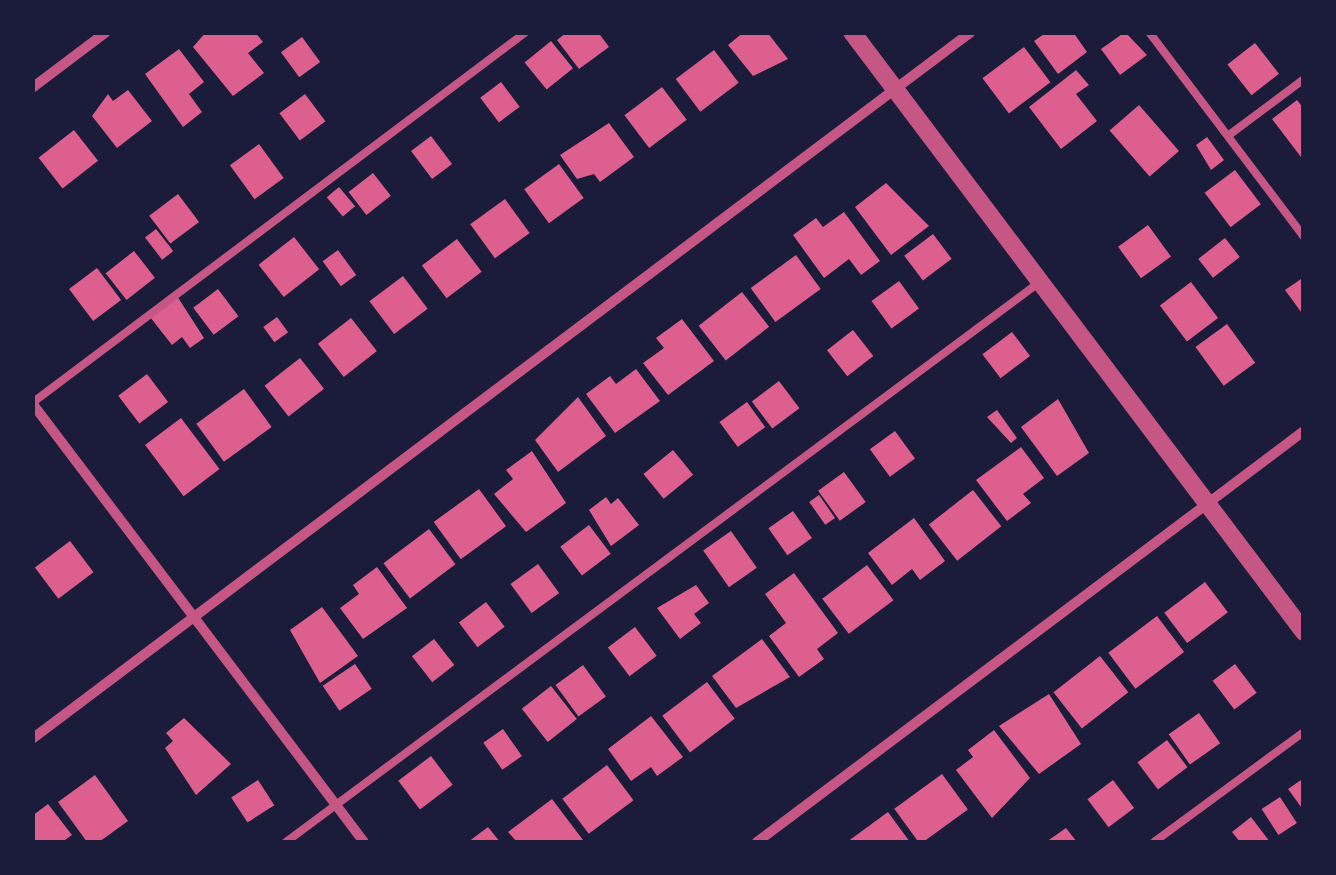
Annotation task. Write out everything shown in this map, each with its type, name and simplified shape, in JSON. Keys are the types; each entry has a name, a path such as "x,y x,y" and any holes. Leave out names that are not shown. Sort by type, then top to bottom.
{"street":[{"path":"32,88 106,32"},
{"path":"852,32 1304,632"},
{"path":"32,739 971,32"},
{"path":"32,403 364,842"},
{"path":"757,842 1304,430"}],"lane":[{"path":"32,403 526,32"},
{"path":"1149,32 1304,237"},
{"path":"1230,135 1304,79"},
{"path":"286,842 1041,281"},
{"path":"1154,842 1304,732"}],"building":[{"path":"206,32 255,32 263,42 248,53 264,73 233,96 193,47"},
{"path":"567,32 598,32 609,47 579,69 557,40"},
{"path":"744,32 767,32 788,59 753,76 728,45"},
{"path":"1047,32 1073,32 1087,52 1058,74 1034,41"},
{"path":"1125,32 1147,55 1120,75 1101,49"},
{"path":"302,37 320,62 299,77 281,52"},
{"path":"551,41 573,68 547,90 525,62"},
{"path":"1255,43 1279,74 1251,95 1227,65"},
{"path":"1024,47 1050,82 1009,113 982,78"},
{"path":"179,49 204,82 189,94 202,112 183,127 145,74"},
{"path":"714,50 739,83 700,112 676,79"},
{"path":"1076,70 1089,85 1076,94 1097,121 1061,149 1029,107"},
{"path":"501,82 520,107 499,122 480,98"},
{"path":"662,87 687,120 649,148 624,115"},
{"path":"128,90 152,121 117,148 92,116 108,94 113,101"},
{"path":"305,94 325,121 300,140 279,113"},
{"path":"1297,100 1304,109 1304,161 1272,119"},
{"path":"1139,105 1179,151 1150,177 1110,131"},
{"path":"609,123 634,157 600,182 594,174 577,179 560,155"},
{"path":"74,130 98,161 63,188 39,158"},
{"path":"431,136 452,164 432,179 411,151"},
{"path":"1207,137 1224,160 1211,170 1196,145"},
{"path":"259,144 284,178 255,199 230,165"},
{"path":"559,164 584,198 549,223 524,189"},
{"path":"1235,170 1261,204 1231,227 1205,193"},
{"path":"373,173 391,196 366,215 349,192"},
{"path":"886,183 929,226 891,255 855,207"},
{"path":"339,187 355,206 343,216 327,197"},
{"path":"178,194 199,222 170,244 149,216"},
{"path":"505,199 530,233 495,258 470,224"},
{"path":"844,212 880,261 861,275 849,259 824,278 793,235 816,218 823,227"},
{"path":"1148,225 1171,257 1141,278 1118,247"},
{"path":"156,229 173,251 162,260 145,238"},
{"path":"933,234 952,259 923,280 904,256"},
{"path":"294,237 319,269 284,297 259,265"},
{"path":"1225,238 1240,257 1213,278 1198,259"},
{"path":"457,239 482,272 447,298 422,265"},
{"path":"338,250 356,275 341,286 323,261"},
{"path":"134,251 155,278 127,300 106,273"},
{"path":"796,255 821,289 775,322 751,288"},
{"path":"97,268 121,300 93,321 69,289"},
{"path":"403,276 428,309 394,334 369,301"},
{"path":"1304,277 1304,316 1285,290"},
{"path":"899,281 919,309 891,328 871,301"},
{"path":"1191,282 1218,318 1187,341 1160,305"},
{"path":"218,289 238,316 214,335 193,308"},
{"path":"742,292 769,327 726,361 699,326"},
{"path":"177,296 204,338 190,348 182,337 172,345 150,317"},
{"path":"277,317 288,332 274,342 263,327"},
{"path":"351,318 377,351 344,377 318,344"},
{"path":"682,319 714,361 668,395 643,363 664,348 656,338"},
{"path":"1227,324 1255,363 1224,386 1195,347"},
{"path":"853,330 873,356 847,376 827,350"},
{"path":"1012,332 1030,356 1001,378 982,354"},
{"path":"300,358 324,389 289,416 265,386"},
{"path":"636,369 660,401 615,433 586,394 610,376 616,384"},
{"path":"147,374 168,402 139,424 118,396"},
{"path":"779,381 799,408 772,429 752,401"},
{"path":"244,389 272,427 224,462 196,424"},
{"path":"578,397 606,436 558,472 535,440"},
{"path":"1058,399 1089,453 1057,476 1021,427"},
{"path":"747,402 765,427 738,447 719,422"},
{"path":"997,410 1017,438 1011,443 987,417"},
{"path":"181,418 220,469 184,496 145,445"},
{"path":"895,431 915,459 890,477 870,449"},
{"path":"1021,447 1044,478 1023,494 1031,503 1007,521 976,480"},
{"path":"673,450 693,475 664,499 643,474"},
{"path":"532,451 566,503 526,532 494,494 513,479 506,470"},
{"path":"844,472 866,502 840,521 818,491"},
{"path":"479,489 506,526 461,559 434,522"},
{"path":"973,490 1001,526 957,561 929,524"},
{"path":"819,495 835,518 825,525 809,502"},
{"path":"606,497 611,504 618,498 639,525 611,546 589,510"},
{"path":"793,511 812,538 787,555 768,528"},
{"path":"914,518 945,561 920,580 912,569 892,585 868,553"},
{"path":"589,525 611,554 582,575 560,547"},
{"path":"429,529 455,564 410,598 383,563"},
{"path":"731,531 757,568 729,587 703,551"},
{"path":"70,541 93,572 58,599 35,567"},
{"path":"538,564 559,593 532,613 510,584"},
{"path":"867,565 893,600 849,634 822,599"},
{"path":"377,567 407,608 363,639 340,608 359,594 353,585"},
{"path":"794,573 838,633 817,649 824,659 799,677 769,636 786,623 765,594"},
{"path":"1205,582 1228,612 1187,643 1164,613"},
{"path":"696,585 709,603 694,614 701,623 680,639 657,608"},
{"path":"486,602 505,627 478,647 459,622"},
{"path":"322,607 358,656 320,683 290,630"},
{"path":"1157,616 1184,652 1135,689 1108,653"},
{"path":"635,627 657,656 630,676 608,647"},
{"path":"434,639 454,665 432,682 412,656"},
{"path":"762,639 790,677 736,708 712,676"},
{"path":"1100,656 1128,692 1082,729 1054,692"},
{"path":"355,664 372,689 339,711 323,686"},
{"path":"1235,664 1257,693 1234,710 1213,681"},
{"path":"583,665 606,697 578,717 555,685"},
{"path":"707,682 735,719 690,752 662,716"},
{"path":"551,686 577,719 548,742 522,709"},
{"path":"1049,694 1081,744 1039,774 999,726"},
{"path":"1199,713 1220,743 1190,765 1169,734"},
{"path":"651,716 683,757 657,776 651,767 631,781 608,749"},
{"path":"184,718 231,764 196,795 165,748 173,741 166,733"},
{"path":"503,729 522,756 502,770 483,743"},
{"path":"994,730 1030,778 992,818 956,770 973,757 968,750"},
{"path":"1167,740 1187,767 1158,789 1137,762"},
{"path":"431,756 453,785 420,809 398,781"},
{"path":"607,765 633,800 589,834 562,799"},
{"path":"942,774 968,810 918,842 894,809"},
{"path":"95,775 128,821 99,842 87,842 58,802"},
{"path":"1304,778 1304,811 1288,789"},
{"path":"258,780 274,805 248,823 231,797"},
{"path":"1113,780 1134,808 1109,827 1087,799"},
{"path":"1280,797 1297,823 1278,835 1262,809"},
{"path":"552,799 583,840 517,842 508,832"},
{"path":"48,804 72,835 62,842 32,842 32,816"},
{"path":"888,812 910,842 847,842"},
{"path":"1251,817 1270,842 1240,842 1232,832"},
{"path":"488,827 500,842 468,842"},
{"path":"1066,828 1077,842 1046,842"}]}
